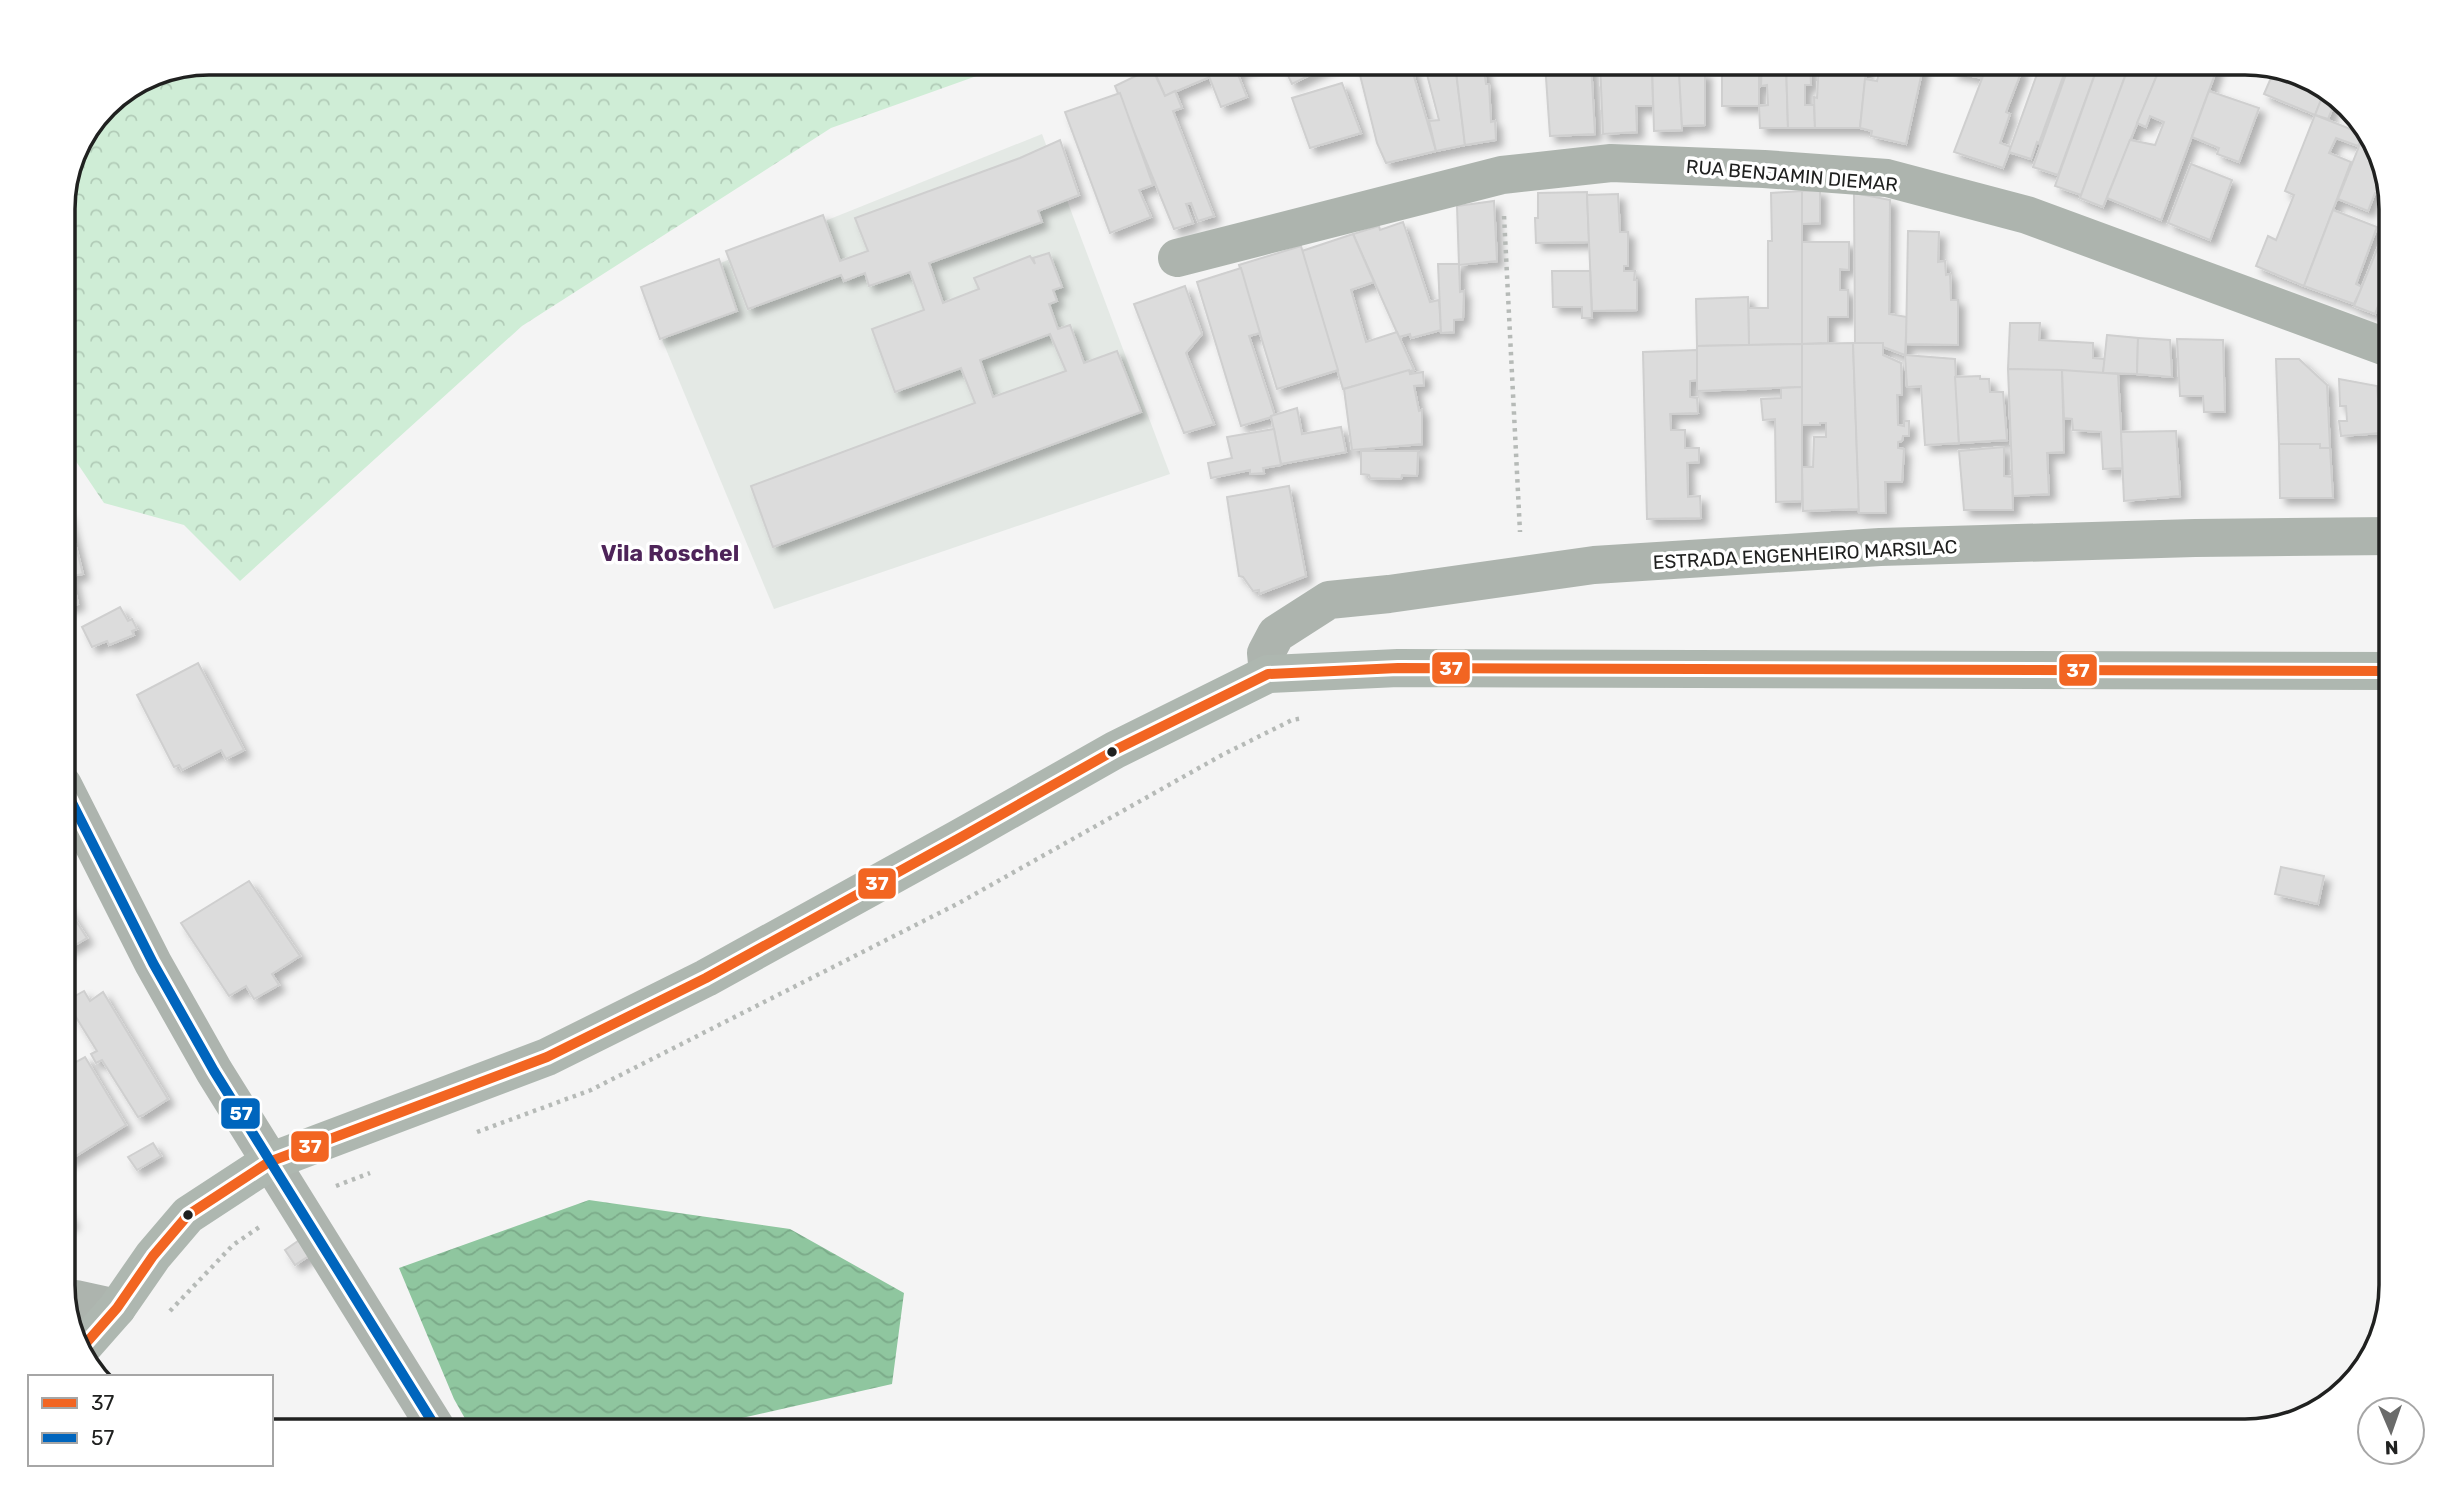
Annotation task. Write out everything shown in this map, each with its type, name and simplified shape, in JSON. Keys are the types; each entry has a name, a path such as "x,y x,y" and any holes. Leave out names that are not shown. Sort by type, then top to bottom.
{"main road":[{"path":"88,1341 117,1308 153,1256 188,1215 269,1162 547,1057 706,978 1115,750 1268,674 1425,668 2378,671"}],"street":[{"name":"RUA BENJAMIN DIEMAR","path":"1177,258 1502,175 1611,163 1764,169 1887,178 2027,215 2378,344"},
{"name":"ESTRADA ENGENHEIRO MARSILAC","path":"1268,674 1266,653 1276,634 1329,600 1594,565 1880,547 2195,538 2378,536"},
{"path":"76,811 153,963 269,1162 432,1419"},
{"path":"77,1299 117,1308"}],"path":[{"path":"1502,175 1522,575"},
{"path":"467,1136 592,1090 959,903 1222,755 1292,720 1304,717"},
{"path":"161,1320 233,1245 295,1204 381,1168"}],"shaded area":[{"path":"1042,134 1170,474 774,609 643,294"}],"green space":[{"path":"210,75 979,75 831,128 522,326 240,581 184,525 104,503 76,461 78,183 89,150 109,121 135,98 158,85 192,76"}],"water":[{"path":"589,1200 790,1229 904,1293 892,1384 737,1419 465,1419 454,1399 399,1268"}],"building":[{"path":"1138,75 1155,75 1165,96 1175,91 1182,108 1173,111 1214,216 1198,221 1191,203 1186,204 1193,223 1174,229 1115,86"},
{"path":"1156,75 1209,75 1210,77 1165,96"},
{"path":"1209,75 1238,75 1247,97 1221,107"},
{"path":"1288,75 1310,75 1292,84"},
{"path":"1360,75 1414,75 1436,151 1386,163 1377,143"},
{"path":"1427,75 1456,75 1465,145 1436,151 1429,121 1439,120"},
{"path":"1456,75 1485,75 1486,84 1489,84 1491,122 1495,121 1496,140 1465,145"},
{"path":"1546,75 1592,75 1595,134 1550,136"},
{"path":"1601,75 1652,75 1653,106 1636,106 1637,132 1603,134"},
{"path":"1652,75 1680,75 1682,130 1654,131"},
{"path":"1679,75 1705,75 1705,125 1682,126"},
{"path":"1722,75 1759,75 1759,106 1722,106"},
{"path":"1761,75 1786,75 1788,128 1760,128 1759,106 1768,105 1767,85 1761,86"},
{"path":"1786,75 1811,75 1811,85 1805,85 1805,105 1814,105 1815,128 1788,128"},
{"path":"1818,75 1866,75 1860,128 1815,128 1814,97 1817,98"},
{"path":"1878,75 1921,75 1906,144 1871,136 1872,131 1860,128 1865,79 1877,81"},
{"path":"1983,75 2020,75 2006,112 2010,114 2000,143 2011,147 2003,168 1954,152"},
{"path":"2037,75 2064,75 2031,159 2009,152"},
{"path":"2066,75 2095,75 2058,175 2033,167"},
{"path":"2095,75 2126,75 2081,195 2055,186"},
{"path":"2126,75 2157,75 2103,207 2080,198"},
{"path":"2157,75 2215,75 2161,220 2107,198 2130,140 2155,145 2164,122 2150,116 2146,127 2137,123"},
{"path":"2271,78 2296,85 2321,100 2315,115 2264,94"},
{"path":"1342,83 1361,133 1310,148 1292,98"},
{"path":"2209,91 2259,108 2239,162 2217,154 2219,148 2192,137"},
{"path":"1120,93 1153,185 1139,190 1151,217 1110,233 1065,112"},
{"path":"2321,100 2332,109 2328,119 2315,115"},
{"path":"2315,115 2352,130 2360,141 2358,146 2336,138 2329,153 2351,162 2304,286 2256,266 2268,236 2276,240 2294,195 2285,191"},
{"path":"1060,140 1079,195 1038,211 1042,222 929,263 943,303 979,289 974,278 1030,256 1035,264 1033,258 1049,253 1062,287 1053,290 1057,301 1049,304 1058,329 1070,325 1084,363 1117,351 1141,412 773,547 751,486 975,403 961,368 895,392 872,329 924,310 910,272 869,286 865,273 844,281 841,275 748,309 726,251 823,215 840,261 868,251 855,218 1020,158","holes":["1050,334 1066,371 993,397 980,360"]},
{"path":"2361,142 2372,166 2377,194 2375,193 2368,211 2338,199"},
{"path":"2191,164 2232,180 2210,240 2168,223"},
{"path":"1820,190 1820,223 1802,224 1802,191"},
{"path":"1802,191 1802,344 1749,345 1748,308 1768,308 1768,241 1772,241 1771,193"},
{"path":"1587,192 1589,242 1536,243 1538,193"},
{"path":"1854,193 1890,200 1889,314 1907,317 1905,355 1883,347 1883,343 1855,343"},
{"path":"1618,194 1620,232 1628,232 1628,266 1624,266 1624,271 1635,271 1637,310 1592,311 1587,195"},
{"path":"1494,201 1497,261 1459,265 1457,206"},
{"path":"2333,210 2377,227 2356,284 2362,287 2354,304 2304,286"},
{"path":"1403,222 1430,302 1439,300 1441,330 1411,338 1410,334 1399,337 1353,234 1379,226 1380,230"},
{"path":"1908,231 1939,232 1938,262 1945,261 1946,275 1950,274 1951,300 1958,300 1958,345 1906,344"},
{"path":"1353,234 1374,282 1351,290 1366,342 1397,332 1414,370 1343,389 1302,251"},
{"path":"1802,242 1849,242 1849,270 1840,269 1840,290 1848,290 1848,317 1828,317 1828,343 1802,344"},
{"path":"1301,246 1338,370 1277,389 1239,265"},
{"path":"2378,247 2378,306 2375,314 2354,306"},
{"path":"719,259 737,311 660,339 641,287"},
{"path":"1438,264 1459,264 1460,292 1464,291 1463,319 1454,320 1454,332 1441,333"},
{"path":"1241,268 1260,333 1249,336 1275,416 1241,426 1197,282"},
{"path":"1552,271 1590,271 1592,318 1582,318 1582,307 1553,307"},
{"path":"1185,286 1202,334 1186,353 1214,424 1184,433 1134,304"},
{"path":"1748,297 1749,345 1697,346 1696,299"},
{"path":"2010,323 2040,323 2039,340 2093,343 2093,358 2105,359 2103,373 2008,369"},
{"path":"2107,335 2138,338 2137,374 2103,373"},
{"path":"2138,338 2170,340 2172,377 2137,374"},
{"path":"2177,339 2223,340 2225,412 2204,412 2203,396 2180,396"},
{"path":"1853,343 1859,509 1803,511 1802,467 1813,467 1814,437 1826,437 1826,423 1802,425 1802,344"},
{"path":"1853,343 1883,343 1883,355 1901,363 1902,395 1897,395 1898,425 1904,426 1904,421 1909,421 1909,436 1903,436 1902,441 1898,442 1898,448 1904,449 1902,482 1885,482 1886,513 1859,513"},
{"path":"1802,344 1802,387 1697,391 1697,346"},
{"path":"1697,350 1697,380 1690,381 1690,397 1697,398 1698,413 1670,414 1671,430 1685,430 1685,448 1699,448 1699,462 1687,463 1688,497 1700,496 1701,518 1647,519 1643,352"},
{"path":"1905,355 1955,359 1959,443 1925,445 1921,386 1907,387"},
{"path":"2276,359 2299,359 2327,385 2330,448 2320,448 2320,444 2279,444"},
{"path":"2008,369 2062,370 2064,452 2047,453 2049,494 2013,496"},
{"path":"1409,370 1410,374 1423,372 1424,385 1414,386 1419,411 1422,410 1422,444 1352,450 1344,389"},
{"path":"2062,370 2118,374 2123,468 2103,469 2101,432 2073,430 2072,419 2064,418"},
{"path":"1980,376 1980,379 1989,379 1990,392 2003,392 2007,440 1959,443 1955,377"},
{"path":"2339,379 2377,386 2378,433 2341,436 2339,421 2347,421 2346,406 2340,406"},
{"path":"1802,387 1802,501 1776,502 1775,419 1763,420 1761,399 1781,398 1781,388"},
{"path":"1297,408 1302,434 1341,427 1346,452 1281,464 1271,416"},
{"path":"1274,429 1281,465 1263,468 1264,473 1250,474 1250,470 1211,478 1208,463 1232,458 1227,437"},
{"path":"2176,431 2180,496 2124,501 2121,432"},
{"path":"2279,444 2320,444 2320,448 2330,448 2333,498 2280,498"},
{"path":"2004,447 2004,476 2012,477 2013,510 1964,510 1959,451"},
{"path":"1361,451 1418,451 1417,476 1402,475 1401,479 1370,478 1369,475 1361,474"},
{"path":"1289,486 1306,576 1259,594 1259,590 1253,591 1243,577 1239,576 1227,497"},
{"path":"76,547 83,574 76,575"},
{"path":"120,607 128,621 132,619 137,629 132,631 134,635 109,645 107,641 92,647 82,627"},
{"path":"198,663 244,750 226,759 221,750 182,770 179,765 174,767 137,695"},
{"path":"2281,867 2324,876 2318,904 2275,894"},
{"path":"249,881 300,956 272,974 279,985 254,999 246,986 229,996 181,923"},
{"path":"76,921 87,938 76,944"},
{"path":"84,991 90,1001 103,992 168,1099 138,1117 102,1060 96,1063 91,1054 97,1051 76,1017 76,995"},
{"path":"85,1057 126,1125 76,1156 76,1062"},
{"path":"153,1143 161,1156 137,1170 128,1157"},
{"path":"311,1232 321,1248 295,1265 285,1250"}],"transit line":[{"name":"37","path":"88,1341 117,1308 153,1256 188,1215 269,1162 547,1057 706,978 1115,750 1268,674 1398,668 2378,671"},
{"name":"57","path":"76,811 153,963 214,1071 431,1419"}],"district":[{"name":"Vila Roschel","path":"670,553"}]}
